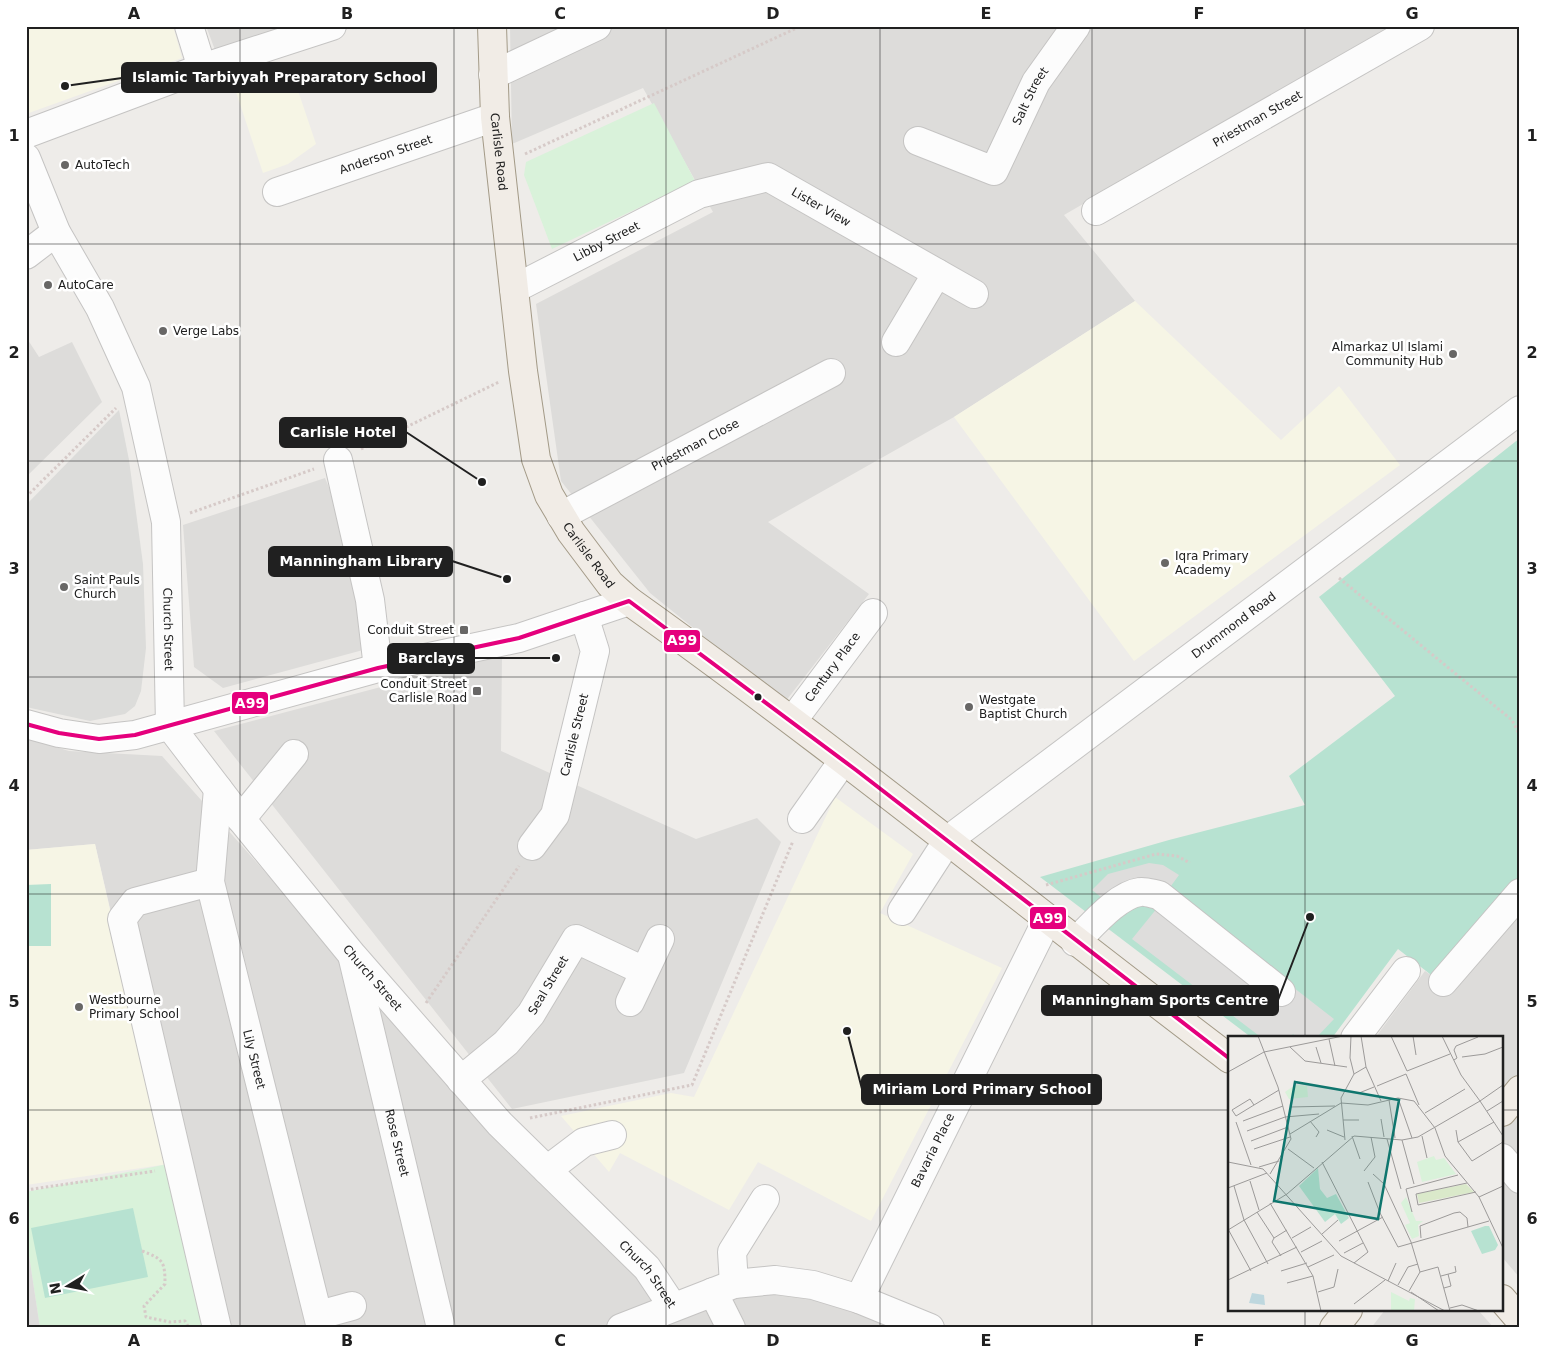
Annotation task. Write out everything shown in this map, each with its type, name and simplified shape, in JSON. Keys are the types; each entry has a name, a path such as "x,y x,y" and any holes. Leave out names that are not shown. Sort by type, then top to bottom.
{"main road":[{"name":"Carlisle Road","path":"492,26 495,117 514,289 536,459 549,495 589,557 610,584 629,601 792,720 948,840 1023,902 1228,1057"},
{"path":"1504,1110 1520,1090"},
{"path":"1504,1301 1520,1320"},
{"path":"1334,1328 1346,1312"}],"street":[{"path":"189,26 202,68"},
{"path":"26,134 202,68 332,26"},
{"path":"493,75 597,26"},
{"name":"Salt Street","path":"918,141 994,171 1036,82 1076,26"},
{"name":"Priestman Street","path":"1096,211 1420,26"},
{"name":"Anderson Street","path":"277,192 495,117"},
{"path":"26,158 56,232 26,255"},
{"name":"Lister View","path":"699,194 768,177 974,294"},
{"name":"Libby Street","path":"514,289 699,194"},
{"name":"Church Street","path":"56,232 80,270 117,342 136,387 166,522 170,726 241,819 352,956 500,1124 647,1268 673,1307 723,1288 775,1280 813,1285 863,1301 930,1328"},
{"path":"896,342 937,273"},
{"name":"Priestman Close","path":"561,516 831,373"},
{"name":"Drummond Road","path":"948,840 1520,410"},
{"path":"338,460 370,600 378,668"},
{"path":"26,724 59,733 98,739 135,735 378,668 519,638 629,601"},
{"name":"Century Place","path":"792,720 873,613"},
{"name":"Carlisle Street","path":"532,846 555,815 594,652 584,616"},
{"path":"241,819 294,754"},
{"path":"802,819 843,761"},
{"name":"Lily Street","path":"218,789 210,882 320,1322"},
{"path":"902,912 948,840"},
{"path":"210,882 135,902 122,919 217,1328"},
{"path":"1075,942 1110,909 1128,896 1141,892 1159,895 1281,992"},
{"path":"1443,982 1520,893"},
{"name":"Bavaria Place","path":"863,1301 1047,920"},
{"name":"Seal Street","path":"462,1080 506,1043 531,1014 576,939 644,970"},
{"path":"630,1002 660,939"},
{"name":"Rose Street","path":"352,956 441,1328"},
{"path":"1357,1036 1406,971"},
{"path":"547,1170 584,1142 612,1135"},
{"path":"1504,1160 1520,1178"},
{"path":"730,1328 723,1288 732,1252 765,1199"},
{"path":"863,1301 879,1328"},
{"path":"320,1322 352,1306"},
{"path":"621,1328 673,1307"}],"path":[{"path":"500,166 801,26"},
{"path":"26,498 136,387"},
{"path":"1315,565 1326,580 1335,574 1512,720 1520,736"},
{"path":"500,1124 692,1084 802,819"},
{"path":"412,1024 532,846"},
{"path":"1023,902 1048,883 1156,854 1177,856 1190,864"},
{"path":"26,1190 180,1168"},
{"path":"142,1250 158,1257 165,1267 165,1284 144,1306 146,1317 170,1322 185,1321 189,1328"}],"shaded area":[{"path":"26,26 173,26 182,58 26,114"},
{"path":"206,26 295,26 215,50"},
{"path":"510,26 1390,26 1064,215 1135,301 954,417 768,522 869,594 785,702 650,593 561,481 536,304 713,212 643,88 512,144"},
{"path":"290,67 316,144 288,164 263,173 234,86"},
{"name":"Iqra Primary Academy","path":"1135,301 1281,440 1339,386 1400,465 1134,661 954,417"},
{"path":"26,337 39,357 72,342 102,402 26,477"},
{"path":"119,410 129,460 143,564 146,648 141,691 135,706 125,714 90,721 26,707 26,505"},
{"path":"325,478 346,528 363,650 223,688 194,667 183,525"},
{"path":"502,655 501,751 696,839 757,818 781,842 684,1073 512,1109 214,731"},
{"path":"26,738 69,751 162,756 345,962 405,1036 488,1130 639,1274 666,1318 719,1297 776,1289 912,1328 208,1328 95,844 26,850"},
{"path":"835,797 913,854 880,913 1002,968 871,1221 758,1162 729,1210 620,1153 609,1172 561,1116 671,1093 694,1097"},
{"name":"Westbourne Primary School","path":"95,844 168,1164 26,1185 26,850"},
{"path":"1149,863 1163,865 1179,875 1168,890 1334,1019 1318,1036 1295,1036 1293,1034 1292,1036 1259,1036 1132,939 1158,907 1141,902 1120,912 1092,890 1108,874"},
{"path":"1520,880 1520,1278 1504,1259 1504,1036 1376,1036 1425,971 1435,978"},
{"path":"26,1236 40,1328 26,1328"},
{"path":"1383,1312 1480,1312 1494,1328 1371,1328"}],"green space":[{"path":"654,103 695,181 552,249 524,175 526,162"},
{"path":"1520,438 1520,880 1435,978 1398,949 1333,1036 1249,1036 1040,877 1169,840 1305,805 1289,776 1395,696 1319,597"},
{"path":"51,884 51,946 26,946 26,885"},
{"path":"168,1164 208,1328 40,1328 26,1236 26,1192"},
{"path":"133,1208 148,1277 45,1298 31,1228"}],"transit line":[{"name":"A99","path":"26,724 59,733 99,739 135,735 378,668 519,638 629,601 856,770 1228,1057"}],"place":[{"name":"Islamic Tarbiyyah Preparatory School","path":"65,86"},
{"name":"AutoTech","path":"65,165"},
{"name":"AutoCare","path":"48,285"},
{"name":"Verge Labs","path":"163,331"},
{"name":"Almarkaz Ul Islami Community Hub","path":"1453,354"},
{"name":"Carlisle Hotel","path":"482,482"},
{"name":"Iqra Primary Academy","path":"1165,563"},
{"name":"Manningham Library","path":"507,579"},
{"name":"Saint Pauls Church","path":"64,587"},
{"name":"Conduit Street","path":"464,630"},
{"name":"Barclays","path":"556,658"},
{"name":"Conduit Street Carlisle Road","path":"477,691"},
{"name":"Westgate Baptist Church","path":"969,707"},
{"name":"Manningham Sports Centre","path":"1310,917"},
{"name":"Westbourne Primary School","path":"79,1007"},
{"name":"Miriam Lord Primary School","path":"847,1031"}]}
